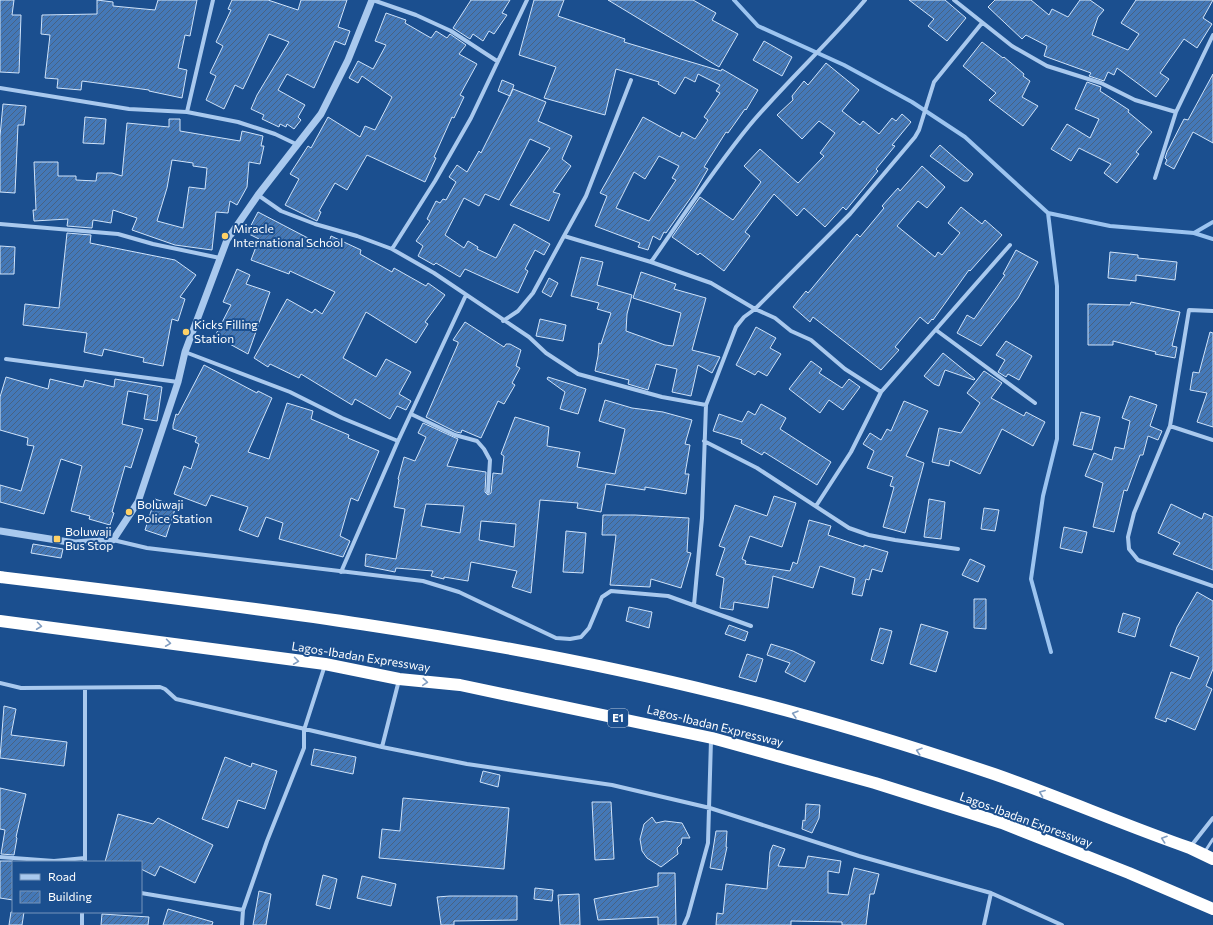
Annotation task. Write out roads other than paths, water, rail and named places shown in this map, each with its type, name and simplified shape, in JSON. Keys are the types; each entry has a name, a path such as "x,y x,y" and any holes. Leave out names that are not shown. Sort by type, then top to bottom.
{"highway":[{"path":"0,577 179,598 463,640 725,694 870,735 994,775 1208,856"},
{"name":"Lagos-Ibadan Expressway","path":"0,621 325,664 399,679 460,685 712,738 875,783 1002,823 1129,873 1213,909"}],"street":[{"path":"187,112 213,0"},
{"path":"113,540 138,502 178,382 185,352 227,240 258,195 321,114 362,28 372,0 416,15 451,31 497,61"},
{"path":"392,250 435,181 471,118 527,0"},
{"path":"652,262 748,127 783,86 846,22 865,0"},
{"path":"954,0 982,24 1012,46 1047,66 1101,83 1135,100 1176,112"},
{"path":"694,605 702,518 706,405 736,327 744,317 755,309 850,214 915,136 921,123 931,90 938,76 982,24"},
{"path":"1155,178 1176,112 1213,35"},
{"path":"503,320 518,311 533,293 586,196 630,80"},
{"path":"0,88 129,109 187,112 238,122 275,134 298,145"},
{"path":"258,195 281,211 315,224 357,236 392,250 434,273 529,337 546,354 578,374 662,397 706,405"},
{"path":"0,224 118,234 153,244 220,258"},
{"path":"564,236 652,262 711,283 755,309 775,318 792,331 811,340 845,369 881,392"},
{"path":"816,506 851,452 881,392 1010,245"},
{"path":"341,572 398,441 466,295"},
{"path":"1213,311 1189,310 1170,426 1134,513 1128,537 1129,549 1138,560 1213,586"},
{"path":"936,330 1035,403"},
{"path":"185,352 290,392 342,418 398,441"},
{"path":"6,359 178,382"},
{"path":"411,414 455,435 477,441 484,449 490,460 488,492"},
{"path":"1170,426 1213,440"},
{"path":"704,441 757,468 849,528 869,535 958,549"},
{"path":"0,531 75,543 113,540 147,548 423,581 459,592 556,638 570,639 581,637 588,628 602,597 611,591 668,596 751,626"},
{"path":"242,925 243,910 267,841 304,748 304,730 325,664"},
{"path":"382,747 399,679"},
{"path":"0,683 21,688 160,687 165,689 176,699 382,747 467,764 612,785 710,808 860,856 991,893 1062,925"},
{"path":"0,857 54,861 85,860 85,688"},
{"path":"684,925 688,916 708,843 712,738"},
{"path":"1190,848 1213,818"},
{"path":"142,893 243,910"},
{"path":"984,925 991,893"},
{"path":"82,913 82,925"}],"lane":[{"path":"1208,856 1213,839"}],"waterway":[{"path":"734,0 758,26 844,65 912,102 965,137 1048,213 1110,226 1194,233 1213,239"},
{"path":"1048,213 1057,286 1057,439 1043,496 1031,579 1051,652"},
{"path":"1194,233 1213,222"}],"place":[{"name":"Miracle International School","path":"225,236"},
{"name":"Kicks Filling Station","path":"186,332"},
{"name":"Boluwaji Police Station","path":"129,512"},
{"name":"Boluwaji Bus Stop","path":"57,539"}]}
